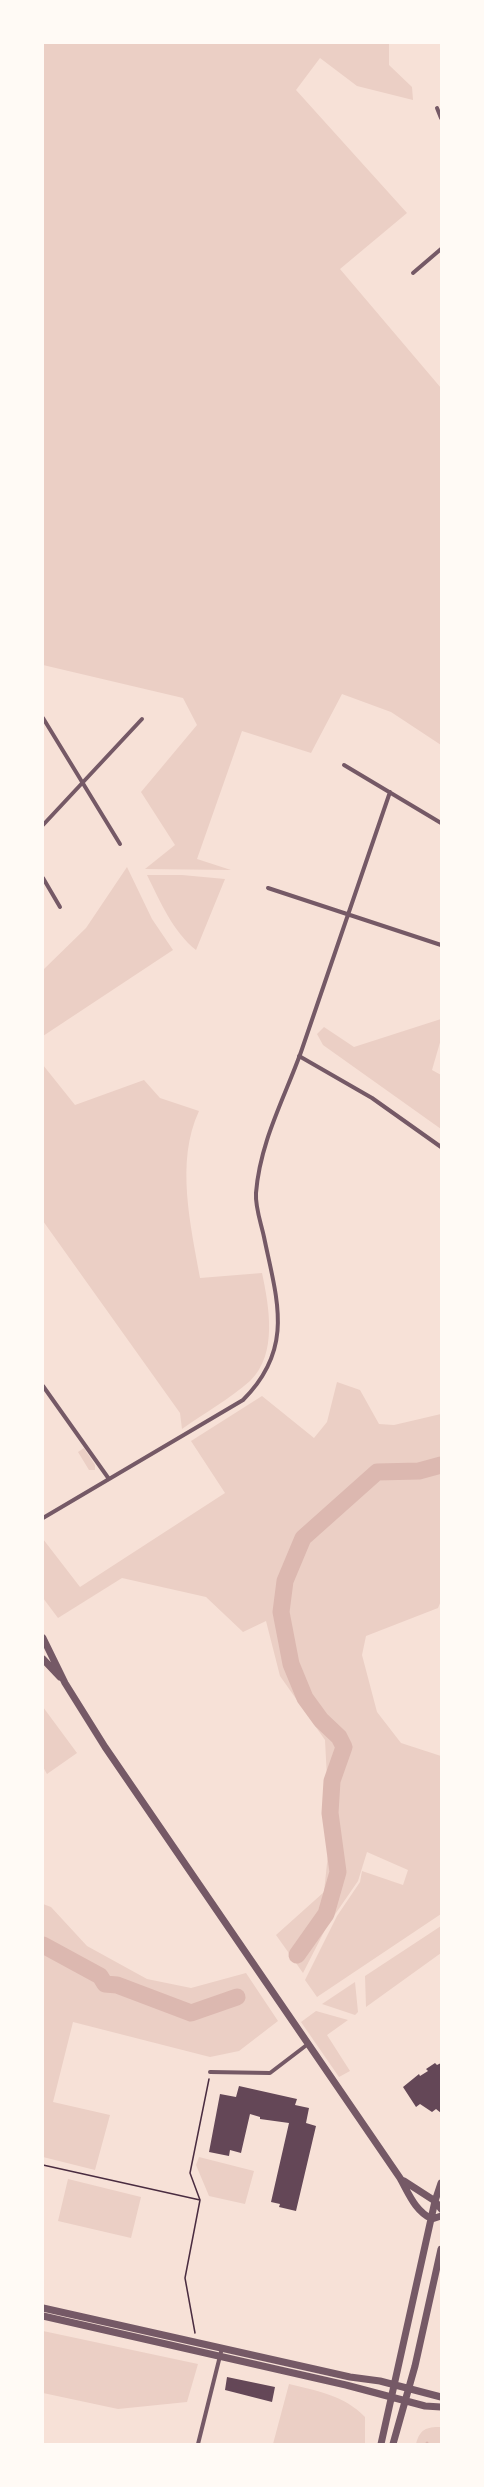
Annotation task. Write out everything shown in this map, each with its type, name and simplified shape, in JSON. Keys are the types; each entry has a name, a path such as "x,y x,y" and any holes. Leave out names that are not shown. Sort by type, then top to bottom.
{"street":[{"path":"437,108 441,118"},
{"path":"413,273 441,249"},
{"path":"43,718 120,844"},
{"path":"43,825 142,719"},
{"path":"344,766 441,823"},
{"path":"43,1518 244,1400 260,1382 272,1359 278,1333 278,1301 256,1194 264,1144 299,1056 390,792"},
{"path":"43,878 60,906"},
{"path":"268,888 441,945"},
{"path":"299,1056 372,1098 441,1147"},
{"path":"43,1386 109,1479"},
{"path":"43,1638 65,1683 105,1747 400,2178 422,2214 432,2219 441,2216"},
{"path":"43,1658 65,1683"},
{"path":"210,2072 270,2073 308,2044"},
{"path":"400,2178 435,2201 441,2209"},
{"path":"381,2444 435,2201 441,2183"},
{"path":"393,2444 437,2276 441,2249"},
{"path":"43,2308 395,2385 441,2397"},
{"path":"43,2316 405,2400 441,2407"},
{"path":"198,2444 222,2348"}],"path":[{"path":"195,2333 185,2278 200,2200 190,2173 210,2072"},
{"path":"43,2164 200,2200"}],"shaded area":[{"path":"43,43 389,43 389,65 412,87 413,100 357,86 320,58 296,90 407,213 340,269 441,388 441,745 391,712 342,694 311,753 242,731 197,859 231,870 145,869 175,845 141,792 197,725 183,698 43,665"},
{"path":"127,867 152,919 173,950 43,1036 43,970 86,928"},
{"path":"147,875 182,875 225,879 196,950 180,934 174,925"},
{"path":"441,1019 441,1039 432,1070 441,1075 441,1129 323,1045 317,1034 324,1027 354,1047"},
{"path":"43,1065 75,1105 144,1080 160,1098 199,1111 192,1131 186,1173 189,1216 200,1278 262,1273 269,1315 269,1329 265,1357 259,1370 250,1381 226,1400 182,1429 180,1413 43,1221"},
{"path":"337,1382 360,1390 379,1424 394,1425 441,1414 441,1601 438,1608 366,1636 362,1655 377,1712 401,1743 441,1756 441,1914 317,1997 305,1980 337,1916 360,1882 362,1871 403,1885 408,1870 367,1852 358,1881 327,1926 303,1973 276,1935 324,1892 330,1835 325,1810 327,1778 325,1740 280,1676 266,1621 243,1632 206,1597 122,1578 58,1618 43,1598 43,1539 80,1587 225,1493 191,1441 262,1396 314,1438 327,1422"},
{"path":"84,1448 95,1465 95,1470 89,1470 78,1452"},
{"path":"43,1707 77,1753 47,1774 43,1767"},
{"path":"43,1904 51,1907 87,1946 147,1979 191,1988 246,1973 278,2021 239,2051 210,2057 73,2022 53,2102 110,2115 95,2170 43,2157"},
{"path":"441,1926 441,1953 366,2007 365,1976"},
{"path":"355,1982 358,2012 355,2015 322,2004"},
{"path":"316,2011 348,2020 327,2035 350,2071 339,2077 301,2022"},
{"path":"199,2157 254,2171 245,2204 209,2196 196,2165"},
{"path":"68,2179 141,2197 131,2238 58,2221"},
{"path":"43,2331 198,2364 187,2402 118,2409 43,2393"},
{"path":"289,2384 330,2395 357,2410 365,2417 365,2444 273,2444"},
{"path":"441,2427 441,2444 416,2444 419,2435 424,2430 428,2428"}],"building":[{"path":"435,2063 437,2065 441,2063 441,2113 436,2109 432,2112 420,2104 416,2107 403,2087 419,2074 420,2076 428,2071 426,2069"},
{"path":"239,2086 297,2099 295,2105 309,2108 306,2123 316,2126 296,2211 279,2207 280,2204 271,2202 289,2123 260,2119 260,2117 250,2114 241,2153 230,2150 229,2156 209,2152 220,2094 236,2097"},
{"path":"227,2377 275,2387 272,2402 225,2390"}],"waterway":[{"path":"297,1955 326,1914 338,1872 330,1813 332,1781 344,1747 339,1737 321,1720 305,1698 291,1664 281,1612 285,1581 303,1538 377,1472 419,1471 441,1465"},
{"path":"43,1945 100,1976 105,1984 117,1985 191,2013 237,1997"}]}
